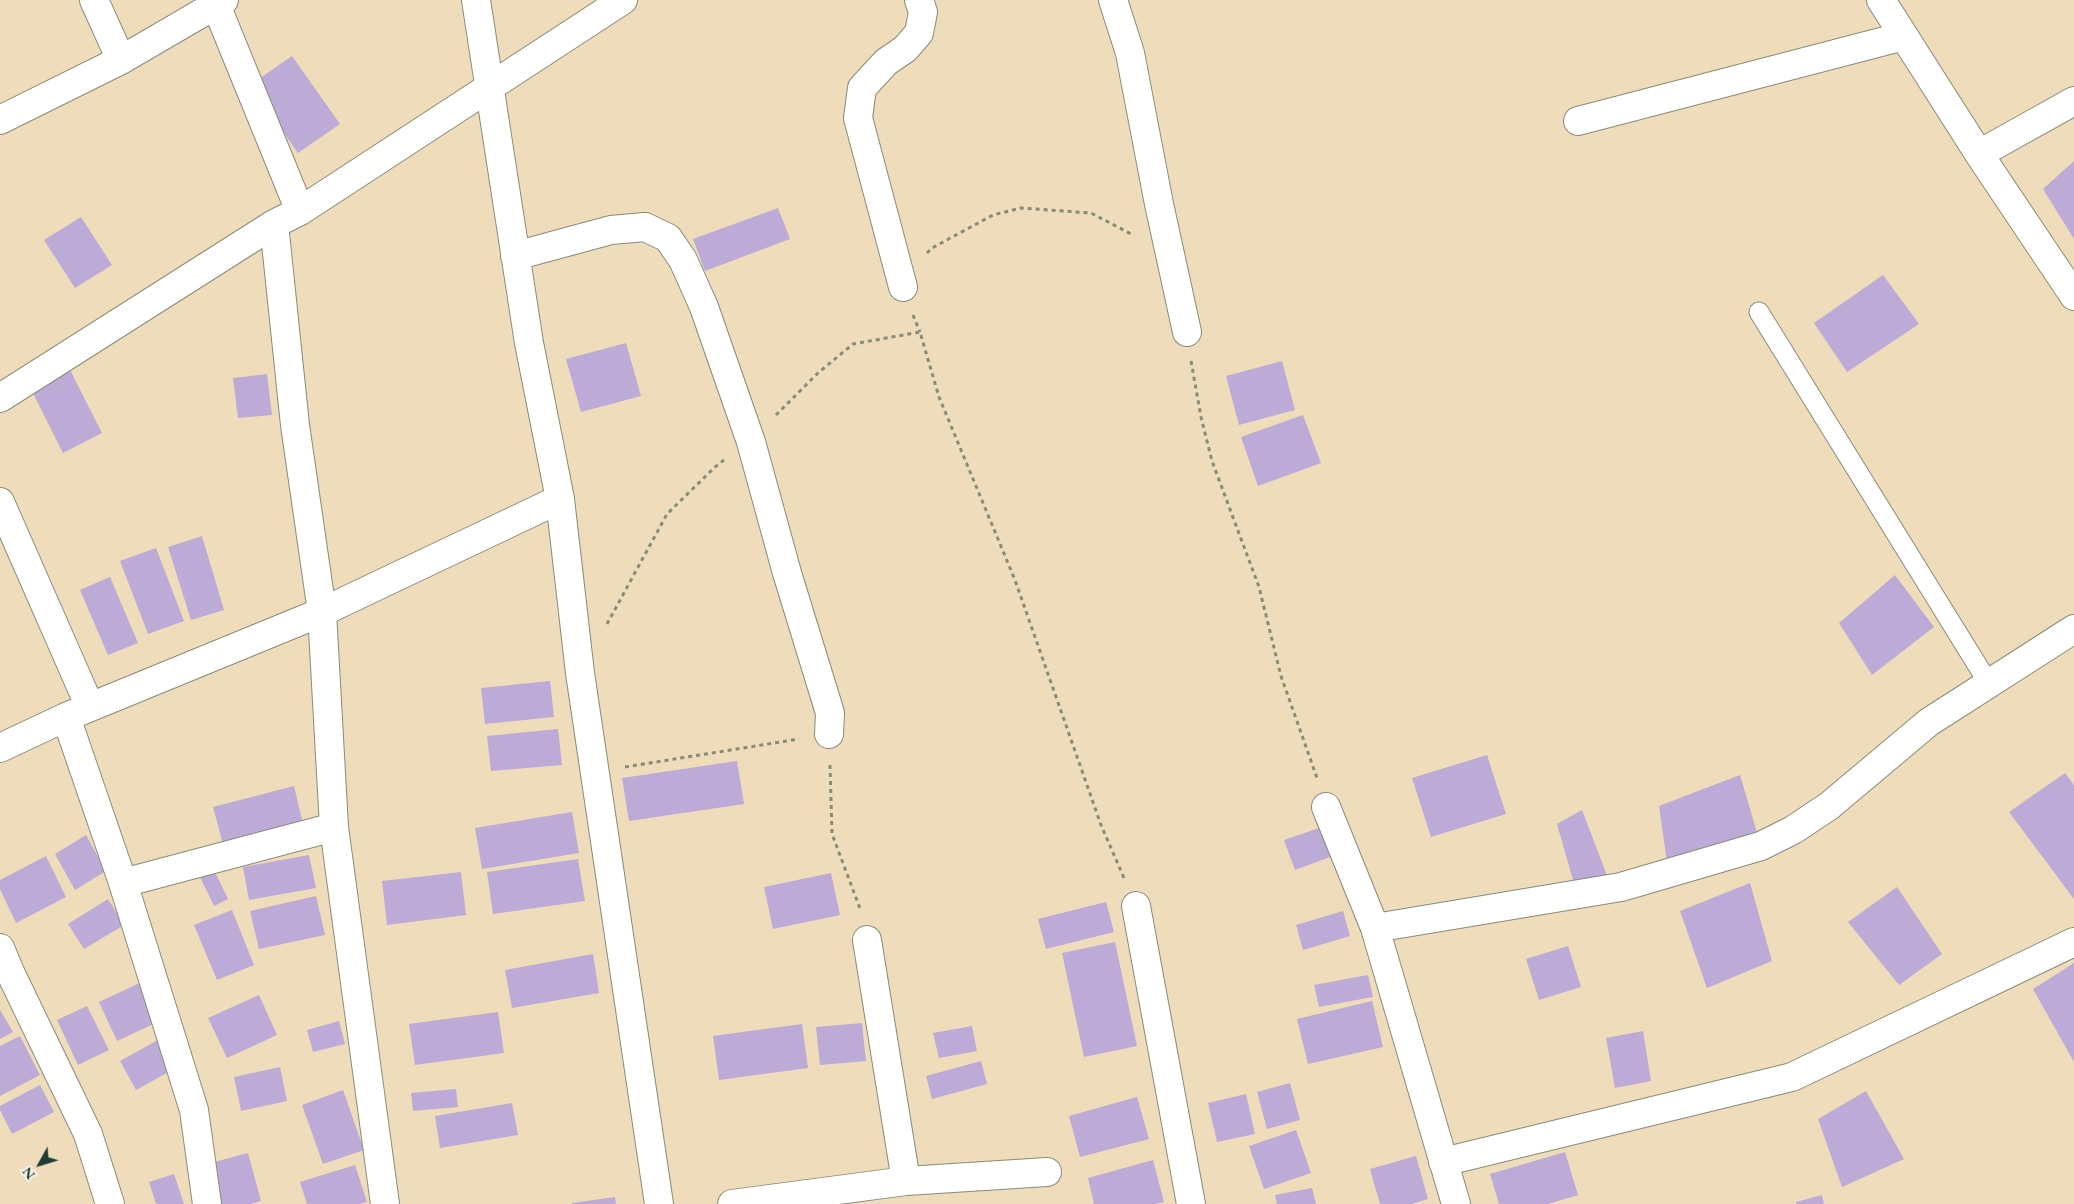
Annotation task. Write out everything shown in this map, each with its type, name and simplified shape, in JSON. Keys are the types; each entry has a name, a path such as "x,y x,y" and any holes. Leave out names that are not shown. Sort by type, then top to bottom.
{"street":[{"path":"94,0 121,60"},
{"path":"476,0 529,343 560,499 580,672 658,1204"},
{"path":"0,398 274,224 300,211 623,0"},
{"path":"903,287 858,118 862,88 886,62 905,50 919,33 923,12 919,0"},
{"path":"1113,0 1130,53 1159,204 1187,332"},
{"path":"1881,0 1979,154 2074,296"},
{"path":"0,120 121,60 218,2 300,211"},
{"path":"1578,122 1904,36"},
{"path":"1979,154 2074,101"},
{"path":"274,224 295,425 322,612 334,827 384,1204"},
{"path":"515,256 610,230 644,227 668,238 683,260 704,307 751,442 787,573 830,713 828,734"},
{"path":"0,748 66,717 322,612 560,499"},
{"path":"0,502 90,707"},
{"path":"1375,928 1620,887 1761,846 1793,830 1829,806 1929,722 2074,629"},
{"path":"66,717 123,883 194,1110 207,1204"},
{"path":"1326,807 1375,928 1456,1204"},
{"path":"123,883 334,827"},
{"path":"1136,906 1192,1204"},
{"path":"867,940 906,1181"},
{"path":"1443,1162 1792,1077 2074,942"},
{"path":"3,965 88,1134 110,1204"},
{"path":"732,1204 906,1181 1047,1172"}],"lane":[{"path":"1759,312 1989,684"}],"path":[{"path":"1135,236 1091,213 1021,208 993,215 932,248 903,287 920,332 939,397 1015,580 1101,825 1136,906"},
{"path":"604,630 667,514 715,467 751,442 818,373 853,344 920,332"},
{"path":"1187,332 1195,387 1212,461 1259,587 1281,676 1326,807"},
{"path":"595,772 828,734 832,834 860,906 867,940"}],"building":[{"path":"292,56 340,124 298,153 250,85"},
{"path":"2074,161 2074,239 2043,189"},
{"path":"778,208 790,239 705,271 693,239"},
{"path":"81,217 112,265 75,288 44,240"},
{"path":"1883,275 1919,324 1847,372 1814,323"},
{"path":"626,343 641,396 581,412 566,359"},
{"path":"1282,361 1295,410 1239,425 1226,376"},
{"path":"68,366 102,433 63,453 29,385"},
{"path":"267,374 272,415 238,418 233,378"},
{"path":"1303,415 1321,463 1258,486 1241,437"},
{"path":"202,536 224,610 191,620 168,547"},
{"path":"156,548 184,621 148,634 120,561"},
{"path":"1895,575 1934,627 1872,675 1839,623"},
{"path":"110,577 138,643 108,655 80,590"},
{"path":"550,681 554,717 485,724 481,688"},
{"path":"558,729 562,765 491,771 487,736"},
{"path":"1487,755 1506,814 1431,837 1412,778"},
{"path":"737,761 744,804 629,821 622,778"},
{"path":"2065,773 2074,785 2074,899 2009,812"},
{"path":"1740,775 1761,846 1667,862 1659,806"},
{"path":"294,786 303,824 223,844 213,807"},
{"path":"1582,810 1608,878 1577,894 1557,824"},
{"path":"572,812 579,853 482,869 475,828"},
{"path":"1319,828 1330,857 1295,870 1284,840"},
{"path":"86,835 106,871 75,890 55,854"},
{"path":"309,855 316,888 249,900 243,867"},
{"path":"46,856 66,897 16,923 0,889 0,880"},
{"path":"578,859 585,901 493,914 487,872"},
{"path":"214,870 228,899 214,906 200,877"},
{"path":"461,872 466,915 387,925 382,881"},
{"path":"831,873 840,915 773,929 764,887"},
{"path":"1750,883 1772,961 1707,988 1680,911"},
{"path":"1897,887 1942,954 1899,985 1848,922"},
{"path":"316,896 325,935 259,949 250,911"},
{"path":"108,899 124,925 84,949 68,924"},
{"path":"1106,902 1114,932 1046,949 1038,919"},
{"path":"232,910 254,965 217,980 194,925"},
{"path":"1343,911 1350,936 1303,950 1296,925"},
{"path":"1115,942 1137,1046 1084,1057 1062,953"},
{"path":"1568,946 1581,987 1539,1000 1526,959"},
{"path":"593,954 599,993 512,1008 505,970"},
{"path":"2074,963 2074,1062 2033,989"},
{"path":"1368,975 1373,997 1319,1007 1314,985"},
{"path":"144,981 162,1020 117,1041 99,1002"},
{"path":"259,995 277,1035 227,1058 208,1018"},
{"path":"1372,1001 1383,1047 1308,1064 1297,1019"},
{"path":"87,1006 109,1050 78,1065 57,1020"},
{"path":"0,1010 13,1032 0,1039"},
{"path":"498,1012 504,1053 415,1065 409,1024"},
{"path":"339,1021 345,1044 313,1052 307,1030"},
{"path":"862,1023 866,1061 820,1065 816,1027"},
{"path":"802,1024 808,1068 719,1080 713,1036"},
{"path":"972,1026 977,1051 939,1058 933,1033"},
{"path":"1643,1031 1651,1081 1615,1088 1606,1038"},
{"path":"20,1036 40,1075 0,1096 0,1046"},
{"path":"158,1040 174,1069 136,1090 120,1061"},
{"path":"981,1061 987,1084 932,1099 926,1076"},
{"path":"280,1067 287,1101 241,1111 234,1077"},
{"path":"1290,1083 1300,1120 1267,1129 1257,1092"},
{"path":"40,1085 54,1112 12,1134 0,1110 0,1106"},
{"path":"456,1089 458,1107 413,1111 411,1093"},
{"path":"343,1090 364,1150 323,1164 302,1105"},
{"path":"1866,1091 1904,1159 1842,1187 1818,1119"},
{"path":"1246,1094 1255,1134 1217,1142 1208,1103"},
{"path":"1137,1097 1149,1139 1080,1157 1069,1116"},
{"path":"512,1103 518,1135 440,1148 435,1116"},
{"path":"1296,1130 1311,1173 1264,1189 1249,1146"},
{"path":"1565,1152 1578,1195 1548,1204 1499,1204 1490,1174"},
{"path":"248,1153 261,1201 251,1204 219,1204 207,1164"},
{"path":"1416,1156 1428,1199 1412,1204 1380,1204 1370,1169"},
{"path":"1153,1160 1164,1202 1155,1204 1094,1204 1088,1178"},
{"path":"355,1165 367,1202 360,1204 307,1204 300,1182"},
{"path":"174,1174 184,1204 156,1204 149,1182"},
{"path":"1312,1188 1316,1204 1277,1204 1275,1195"},
{"path":"1822,1195 1824,1204 1796,1204 1796,1202"},
{"path":"615,1197 616,1204 572,1204 572,1203"}]}
